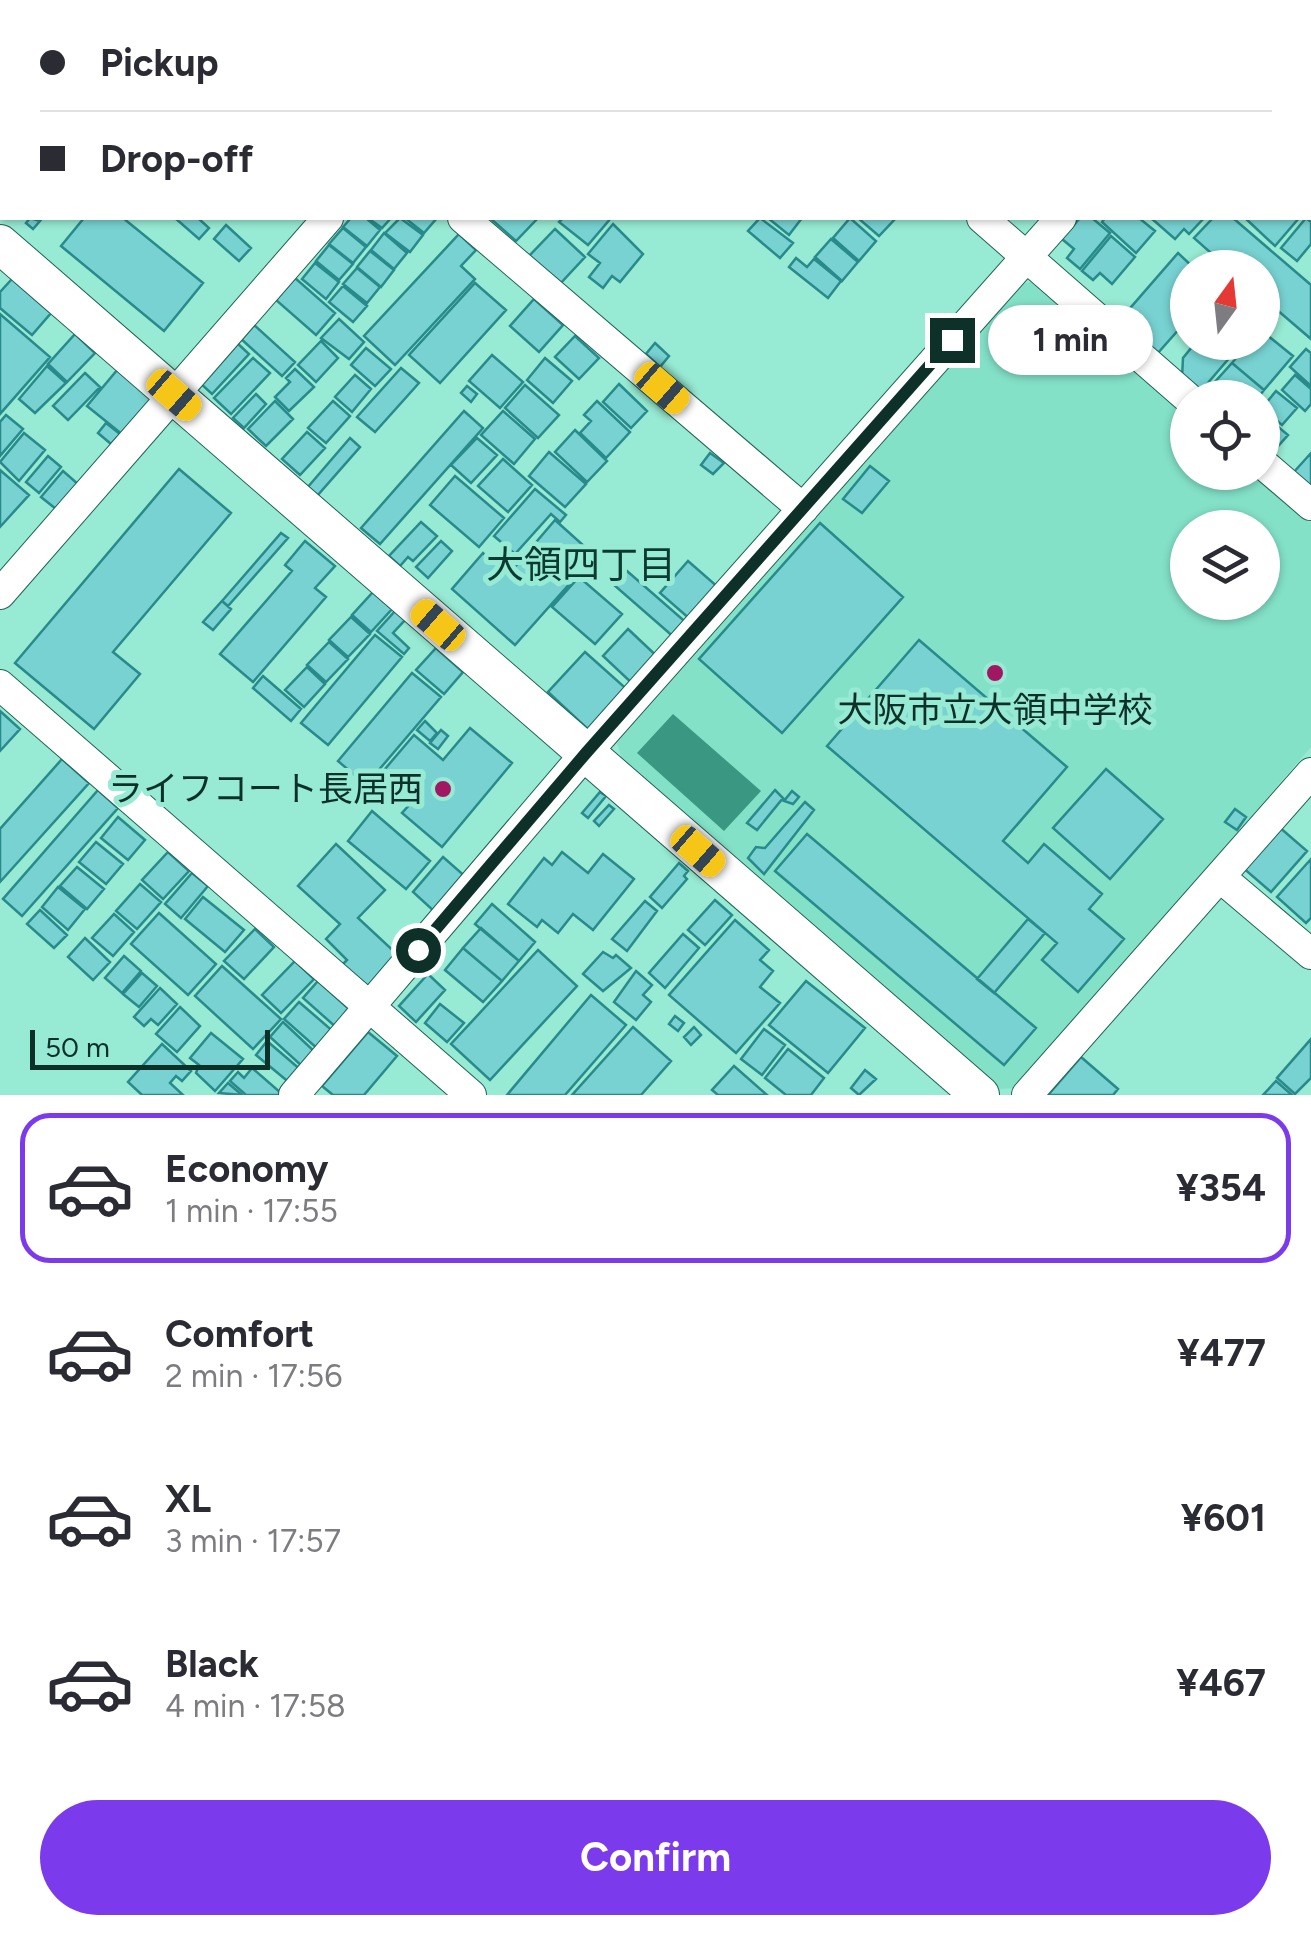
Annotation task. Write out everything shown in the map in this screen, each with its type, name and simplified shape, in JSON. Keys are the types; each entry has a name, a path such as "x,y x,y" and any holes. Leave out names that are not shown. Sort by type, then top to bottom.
{"street":[{"path":"0,594 326,220"},
{"path":"466,220 803,509"},
{"path":"984,220 1170,382"},
{"path":"294,1095 586,753 1059,220"},
{"path":"0,244 980,1095"},
{"path":"1280,479 1311,506"},
{"path":"0,685 471,1095"},
{"path":"1028,1095 1311,773"},
{"path":"1220,877 1311,954"}],"shaded area":[{"name":"大阪市立大領中学校","path":"1035,281 1170,400 1170,490 1273,490 1311,523 1311,747 1017,1088 1000,1089 622,759 617,743 1023,284"}],"water":[{"path":"673,714 761,791 724,831 637,753"}],"building":[{"path":"28,220 40,221 33,229 26,223"},
{"path":"82,220 125,220 203,283 164,331 61,246"},
{"path":"177,220 200,220 209,228 199,239"},
{"path":"349,220 368,220 380,230 367,246 343,227"},
{"path":"371,220 389,220 382,228"},
{"path":"403,220 423,235 410,252 385,233"},
{"path":"408,220 435,220 424,233"},
{"path":"492,220 536,220 516,241"},
{"path":"561,220 609,220 588,245"},
{"path":"763,220 793,243 780,258 748,231"},
{"path":"770,220 800,220 789,235"},
{"path":"852,220 876,241 859,261 833,238"},
{"path":"860,220 894,220 879,236"},
{"path":"1078,220 1094,220 1110,233 1080,269 1067,258 1074,249 1062,239"},
{"path":"1141,220 1155,231 1136,253 1102,222"},
{"path":"1153,220 1202,220 1189,234 1184,229 1175,239"},
{"path":"1211,220 1235,220 1270,250 1208,250 1194,238"},
{"path":"1247,220 1297,220 1275,246"},
{"path":"1304,220 1311,222 1311,244 1297,261 1281,248"},
{"path":"613,224 643,254 620,282 612,276 603,288 589,277 600,263 588,254"},
{"path":"226,225 251,248 239,261 214,239"},
{"path":"343,228 366,247 353,263 329,244"},
{"path":"555,229 585,257 559,285 529,256"},
{"path":"384,233 407,253 394,269 371,250"},
{"path":"459,234 476,250 461,266 475,279 395,365 364,336"},
{"path":"1111,236 1135,257 1112,284 1100,273 1093,280 1082,271"},
{"path":"831,239 858,262 842,281 815,257"},
{"path":"329,245 353,264 339,280 316,261"},
{"path":"370,251 394,270 381,287 357,267"},
{"path":"796,258 807,267 814,259 841,281 828,298 789,267"},
{"path":"1280,258 1311,285 1311,339 1280,312"},
{"path":"1170,262 1170,339 1157,354 1119,321"},
{"path":"315,263 339,282 326,299 302,279"},
{"path":"357,268 380,287 367,303 343,284"},
{"path":"295,278 335,313 316,335 276,300"},
{"path":"12,279 51,313 32,335 0,308 0,292"},
{"path":"475,283 506,310 440,383 409,355"},
{"path":"343,286 367,306 353,322 329,302"},
{"path":"534,299 563,325 539,352 510,326"},
{"path":"0,314 50,357 0,414"},
{"path":"339,319 364,342 349,359 321,338"},
{"path":"253,324 295,362 282,376 240,338"},
{"path":"75,334 95,353 67,382 48,364"},
{"path":"575,336 599,358 579,379 555,357"},
{"path":"321,341 338,358 316,382 298,365"},
{"path":"236,342 249,354 212,394 199,382"},
{"path":"655,343 669,356 660,367 646,354"},
{"path":"1280,346 1293,356 1273,380 1252,380 1232,363 1280,360"},
{"path":"366,348 391,369 375,386 351,365"},
{"path":"1306,349 1311,353 1311,386 1290,367"},
{"path":"492,355 523,382 500,408 469,381"},
{"path":"253,358 270,373 231,414 214,398"},
{"path":"545,358 572,381 553,403 527,380"},
{"path":"1183,360 1228,360 1210,380 1182,378"},
{"path":"1232,363 1252,380 1217,380"},
{"path":"47,366 66,383 35,413 19,399"},
{"path":"401,368 419,383 375,432 357,417"},
{"path":"118,369 153,398 123,435 87,406"},
{"path":"295,369 314,387 289,411 275,397 290,382 286,378"},
{"path":"85,373 100,387 68,420 53,406"},
{"path":"355,375 371,389 352,412 335,397"},
{"path":"1295,375 1311,389 1311,404 1305,411 1282,390"},
{"path":"619,384 647,411 631,428 603,402"},
{"path":"525,385 559,415 538,438 505,408"},
{"path":"467,386 477,394 471,402 461,393"},
{"path":"256,394 266,404 244,428 233,418"},
{"path":"1280,394 1297,408 1280,423"},
{"path":"275,401 293,419 266,446 248,429"},
{"path":"333,401 350,416 326,443 308,428"},
{"path":"597,401 630,432 606,458 580,433 591,421 584,415"},
{"path":"464,411 483,428 380,544 361,528"},
{"path":"503,411 535,439 514,464 481,435"},
{"path":"6,415 23,429 0,456 0,422"},
{"path":"106,423 120,434 111,444 98,433"},
{"path":"1280,428 1288,435 1280,444"},
{"path":"575,430 607,461 587,482 555,452"},
{"path":"307,432 325,448 300,475 282,459"},
{"path":"24,433 45,450 19,481 0,462"},
{"path":"350,438 360,447 317,496 307,488"},
{"path":"477,438 497,455 471,483 451,465"},
{"path":"549,452 586,484 565,507 529,476"},
{"path":"710,453 724,463 713,474 701,465"},
{"path":"1311,453 1311,488 1293,473"},
{"path":"48,456 61,467 39,493 26,482"},
{"path":"503,459 532,485 508,512 478,486"},
{"path":"870,466 889,481 862,513 843,499"},
{"path":"179,469 231,513 113,652 140,674 94,729 15,663"},
{"path":"0,470 29,495 0,527"},
{"path":"63,471 78,484 56,509 41,497"},
{"path":"455,476 504,518 479,547 430,505"},
{"path":"535,489 566,515 560,522 551,514 515,554 494,536"},
{"path":"555,520 584,546 577,553 582,559 567,576 572,581 515,645 452,589 483,553 493,563 500,556 514,568"},
{"path":"421,522 437,536 413,561 408,557 400,566 389,556"},
{"path":"820,523 903,597 782,733 699,659"},
{"path":"281,533 288,538 228,606 222,601"},
{"path":"305,541 335,566 315,588 326,597 253,682 220,654 292,571 285,565"},
{"path":"441,541 452,551 428,578 416,567"},
{"path":"688,561 719,588 691,620 660,593"},
{"path":"627,571 689,625 676,639 614,585"},
{"path":"579,577 622,614 595,644 552,607"},
{"path":"373,592 392,609 371,632 352,615"},
{"path":"222,601 231,609 213,630 203,622"},
{"path":"396,610 406,619 393,633 409,648 404,654 377,631"},
{"path":"351,617 370,634 348,657 329,640"},
{"path":"628,629 662,661 636,687 603,656"},
{"path":"375,635 402,657 328,745 301,723"},
{"path":"919,640 1067,767 1003,841 1028,863 1044,844 1102,894 1089,909 1124,939 1078,992 1042,960 1057,943 827,746"},
{"path":"329,642 348,659 326,682 307,665"},
{"path":"436,648 463,672 444,694 416,670"},
{"path":"585,652 631,693 593,734 548,692"},
{"path":"307,667 325,684 304,707 285,690"},
{"path":"412,673 441,697 366,785 338,761"},
{"path":"263,676 301,709 291,721 253,688"},
{"path":"0,711 20,729 0,751"},
{"path":"425,721 437,733 430,741 417,730"},
{"name":"ライフコート長居西","path":"470,728 512,763 442,847 402,813 412,802 379,776 414,735 443,760"},
{"path":"441,730 448,736 438,749 430,743"},
{"path":"62,759 89,783 0,882 0,829"},
{"path":"1106,769 1163,819 1110,879 1053,828"},
{"path":"98,790 118,808 22,916 3,899"},
{"path":"775,790 783,798 757,830 747,823"},
{"path":"792,791 799,797 793,804 784,801"},
{"path":"600,792 606,796 588,818 582,813"},
{"path":"805,802 814,810 764,874 748,858 756,847 765,848"},
{"path":"609,805 614,809 599,826 594,821"},
{"path":"1235,809 1246,817 1237,830 1225,822"},
{"path":"372,811 430,861 406,889 348,841"},
{"path":"118,817 145,840 128,860 101,838"},
{"path":"1278,826 1307,851 1271,892 1242,867"},
{"path":"807,834 1036,1028 1004,1065 775,871"},
{"path":"96,842 123,864 106,884 79,862"},
{"path":"336,844 385,890 358,918 399,956 367,990 341,966 347,960 326,939 340,924 298,886"},
{"path":"168,852 189,871 163,899 142,880"},
{"path":"562,852 588,873 603,854 634,879 593,930 573,914 558,933 542,920 537,927 508,904 544,858 552,865"},
{"path":"443,857 467,878 436,913 413,892"},
{"path":"1311,859 1311,918 1306,923 1277,897"},
{"path":"679,863 688,871 684,876 687,879 662,908 650,897"},
{"path":"77,867 104,889 87,909 60,886"},
{"path":"192,873 208,886 181,918 165,904"},
{"path":"140,884 161,902 137,929 116,911"},
{"path":"58,887 85,909 68,930 42,907"},
{"path":"203,897 244,930 225,952 185,919"},
{"path":"715,900 732,915 705,945 688,930"},
{"path":"645,901 657,911 627,951 612,939"},
{"path":"492,904 535,942 519,961 475,924"},
{"path":"40,910 67,935 54,948 27,924"},
{"path":"159,913 216,964 188,995 131,944"},
{"path":"114,914 134,932 113,956 92,938"},
{"path":"1028,919 1045,933 994,993 977,979"},
{"path":"735,920 769,950 760,960 773,971 760,987 780,1003 736,1053 669,995"},
{"path":"481,928 519,961 502,981 463,948"},
{"path":"255,929 274,947 244,979 224,961"},
{"path":"683,934 699,948 665,988 649,973"},
{"path":"85,938 110,962 93,980 68,957"},
{"path":"463,948 502,981 483,1002 445,970"},
{"path":"538,950 577,986 490,1080 451,1044"},
{"path":"603,952 613,958 616,955 631,968 603,991 583,974"},
{"path":"124,956 141,971 122,993 105,978"},
{"path":"295,961 314,979 281,1013 262,995"},
{"path":"222,966 281,1019 253,1049 195,996"},
{"path":"636,971 652,985 643,995 651,1002 636,1020 614,1002"},
{"path":"142,973 157,986 139,1007 123,994"},
{"path":"428,974 445,990 416,1022 399,1006"},
{"path":"318,981 348,1008 337,1028 303,998"},
{"path":"806,981 865,1028 828,1073 769,1025"},
{"path":"160,988 177,1004 158,1025 151,1019 144,1026 134,1017"},
{"path":"591,995 626,1025 565,1095 507,1095"},
{"path":"299,1002 335,1033 319,1050 284,1019"},
{"path":"440,1004 464,1023 447,1042 425,1023"},
{"path":"180,1007 200,1026 177,1052 156,1034"},
{"path":"675,1016 684,1023 678,1031 669,1024"},
{"path":"283,1022 316,1053 303,1067 270,1037"},
{"path":"633,1027 671,1061 641,1095 572,1095"},
{"path":"694,1027 701,1035 691,1045 684,1037"},
{"path":"764,1029 785,1045 762,1075 741,1059"},
{"path":"368,1032 397,1056 364,1095 333,1095 322,1086"},
{"path":"211,1033 243,1059 215,1091 196,1073 199,1065 190,1058"},
{"path":"1311,1039 1311,1078 1295,1094 1277,1078"},
{"path":"267,1041 302,1071 291,1084 256,1055"},
{"path":"162,1044 191,1071 182,1081 176,1076 170,1083 183,1095 142,1095 128,1082"},
{"path":"788,1049 824,1078 811,1095 786,1095 765,1078"},
{"path":"1081,1057 1118,1089 1113,1095 1048,1095"},
{"path":"734,1066 767,1095 718,1095 712,1090"},
{"path":"252,1068 281,1093 246,1095 230,1081 238,1072 244,1078"},
{"path":"865,1070 876,1079 859,1095 851,1088"},
{"path":"1276,1081 1292,1095 1263,1095"},
{"path":"228,1083 242,1095 219,1093"}],"place":[{"name":"大阪市立大領中学校","path":"995,673"},
{"name":"ライフコート長居西","path":"443,789"}],"district":[{"name":"大領四丁目","path":"581,565"}],"route":[{"path":"418,950 586,753 952,340"}]}
